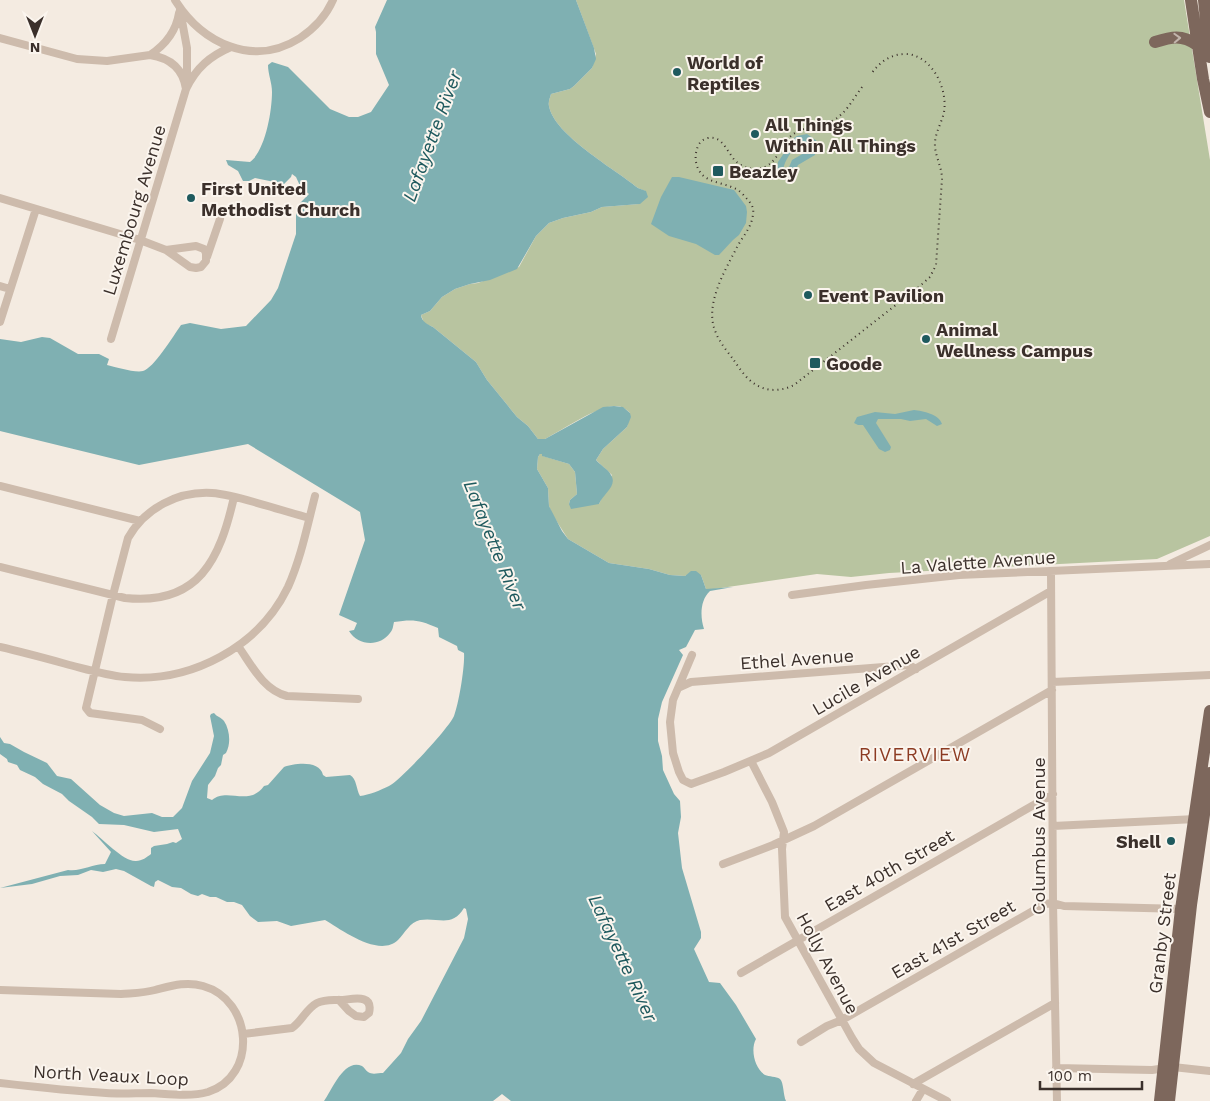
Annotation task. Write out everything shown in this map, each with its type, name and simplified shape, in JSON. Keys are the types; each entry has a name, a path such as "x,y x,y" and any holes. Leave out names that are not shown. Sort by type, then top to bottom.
{"main road":[{"path":"1201,7 1197,45 1210,112"},
{"path":"1201,7 1210,57"},
{"path":"1154,42 1177,36 1186,38 1197,45"},
{"name":"Granby Street","path":"1204,805 1210,712"},
{"name":"Granby Street","path":"1160,1101 1168,1067 1198,819 1204,805 1210,773"},
{"name":"Granby Street","path":"1168,1067 1169,1101"}],"street":[{"path":"175,0 192,23 205,34 231,47 258,51 277,49 307,34 324,16 333,0"},
{"path":"150,55 158,50 170,37 175,28 180,8"},
{"name":"Luxembourg Avenue","path":"180,8 187,48 186,89"},
{"path":"0,38 77,59 107,61 150,55 165,59 178,67 185,81 186,89"},
{"name":"Luxembourg Avenue","path":"110,339 186,89 191,79 204,63 212,56 231,47"},
{"path":"0,198 140,240 166,250 192,268 204,265 220,219"},
{"path":"0,322 36,209"},
{"path":"166,250 196,246 204,249 207,257"},
{"path":"0,286 10,289"},
{"path":"0,486 140,521"},
{"path":"160,729 142,720 88,713 86,708 112,595 128,538 140,521 166,503 185,496 212,493 234,497 309,518"},
{"path":"0,647 94,671 126,677 174,674 208,664 238,646 272,612 287,588 298,560 315,496"},
{"path":"0,566 112,595 143,600 177,592 197,580 211,564 228,522 234,497"},
{"name":"La Valette Avenue","path":"1166,566 1210,545"},
{"name":"La Valette Avenue","path":"792,595 866,585 958,576 1210,564"},
{"name":"Columbus Avenue","path":"1051,572 1053,903 1057,1101"},
{"name":"Lucile Avenue","path":"680,687 671,710 670,735 679,772 683,780 690,784 751,761 1051,591"},
{"path":"238,646 264,683 273,691 287,696 358,699"},
{"path":"680,687 692,656"},
{"name":"Ethel Avenue","path":"680,687 691,682 909,665 916,669"},
{"path":"724,864 784,841 865,798 1052,686 1210,675"},
{"name":"Holly Avenue","path":"751,761 772,802 784,832 783,909 787,924 855,1043 874,1064 948,1101"},
{"name":"East 40th Street","path":"741,973 1053,794"},
{"path":"1053,826 1198,819"},
{"path":"1053,903 1064,906 1186,909"},
{"name":"East 41st Street","path":"801,1042 1045,904 1053,903"},
{"path":"0,990 121,994 138,993 183,984 198,985 213,989 228,999 238,1014 243,1034 292,1028 302,1020 309,1009 319,1002 339,1000"},
{"path":"913,1084 1055,1003"},
{"name":"North Veaux Loop","path":"0,1084 108,1093 198,1094 216,1088 230,1077 239,1062 242,1052 243,1034"},
{"path":"1056,1068 1152,1070 1168,1067 1210,1071"},
{"path":"916,1101 923,1089"}],"green space":[{"path":"576,0 1184,0 1210,160 1210,536 1157,559 889,573 851,577 817,574 714,589 706,589 701,575 690,573 685,576 670,575 649,569 609,563 568,539 549,506 548,488 537,469 538,457 542,454 543,456 569,464 575,472 577,494 570,500 569,504 599,504 612,475 596,460 603,449 627,427 630,413 616,406 600,409 545,439 538,439 528,426 517,417 487,380 476,362 433,327 424,323 421,315 430,311 442,297 455,289 478,283 519,267 536,236 549,223 591,212 602,207 639,204 645,191 638,188 573,140 553,117 549,106 551,94 570,89 574,86 592,68 596,54"}],"water":[{"name":"Lafayette River","path":"387,0 576,0 594,48 596,59 592,68 574,86 570,89 551,94 549,106 553,117 573,140 638,188 646,191 648,197 640,204 602,207 591,212 549,223 536,236 517,269 490,280 455,289 442,297 430,311 421,315 425,322 476,362 487,380 517,417 528,426 538,439 545,439 603,407 623,407 630,413 631,417 627,427 603,449 596,460 608,471 613,479 613,483 599,504 571,509 570,500 577,494 575,472 569,464 542,456 542,454 538,457 537,469 548,488 549,506 568,539 609,563 649,569 670,575 685,576 691,571 696,571 701,575 706,589 733,587 710,591 704,599 702,609 704,629 695,630 686,647 679,650 683,655 662,702 658,719 658,741 663,770 674,794 680,801 681,817 678,833 682,868 701,932 701,938 694,949 709,982 720,983 736,1005 756,1039 753,1048 756,1064 765,1075 780,1079 786,1101 511,1101 502,1094 493,1101 324,1101 339,1076 350,1067 362,1066 373,1074 383,1073 401,1053 421,1021 464,938 468,919 466,909 464,908 455,918 450,920 427,919 416,921 410,925 398,940 390,945 381,946 361,940 325,920 291,926 277,921 258,922 250,916 242,905 234,902 227,902 202,894 198,896 191,894 181,888 172,887 158,880 155,882 154,887 124,871 116,869 103,872 91,870 78,875 60,876 32,884 0,888 68,870 105,864 111,852 92,831 120,854 136,861 142,860 151,854 151,848 154,846 176,843 182,839 178,829 154,832 124,825 99,824 62,794 20,770 17,765 8,762 0,754 0,737 4,743 10,744 47,763 57,776 71,779 100,805 114,813 124,816 152,813 162,817 173,817 182,808 192,781 210,753 214,736 211,714 214,713 224,721 229,737 228,749 223,755 221,765 208,785 207,798 212,800 224,795 252,795 268,785 284,767 294,764 306,764 317,767 326,777 350,775 355,782 360,796 367,795 389,786 404,774 434,742 454,716 464,666 464,653 458,650 457,646 439,637 438,628 416,621 394,622 392,631 386,638 369,643 358,640 349,631 354,630 357,623 339,615 365,540 360,512 248,444 139,465 0,431 0,339 21,342 42,337 50,338 78,354 99,354 109,359 107,365 130,371 143,371 158,358 181,325 190,323 221,329 246,326 271,300 278,288 296,234 296,210 298,205 309,194 301,188 296,177 292,174 284,184 255,178 243,181 238,171 228,165 226,160 250,162 260,149 267,130 271,110 272,89 268,65 272,62 288,67 330,109 349,117 358,117 371,112 389,85 376,54 375,27"},
{"path":"807,134 817,141 815,155 798,165 793,177 780,179 777,174 778,162 797,136","holes":["802,141 810,144 811,149 792,160 787,172 784,173 784,165 795,147"]},
{"path":"672,177 734,190 746,206 746,223 739,235 719,255 715,255 696,244 669,236 651,224 661,197"},
{"path":"914,410 934,415 942,424 937,426 926,419 910,421 878,419 876,423 891,447 890,450 885,452 879,449 863,425 854,423 857,417 875,412 895,414"}],"railway":[{"path":"862,87 849,106 837,118 795,133 786,141 773,161 763,168 751,169 744,167 734,160 722,143 713,138 703,140 697,148 696,162 702,174 706,178 738,190 753,208 751,224 737,246 716,291 712,312 716,333 722,344 746,377 762,388 778,390 794,385 920,286 930,277 936,265 942,179 935,142 945,103 941,84 931,67 923,60 906,54 895,55 886,60 871,74"}],"place":[{"name":"World of Reptiles","path":"677,72"},
{"name":"All Things Within All Things","path":"755,134"},
{"name":"Beazley","path":"718,171"},
{"name":"First United Methodist Church","path":"191,198"},
{"name":"Event Pavilion","path":"808,295"},
{"name":"Animal Wellness Campus","path":"926,339"},
{"name":"Goode","path":"815,363"},
{"name":"Shell","path":"1171,841"}],"district":[{"name":"RIVERVIEW","path":"915,754"}]}
